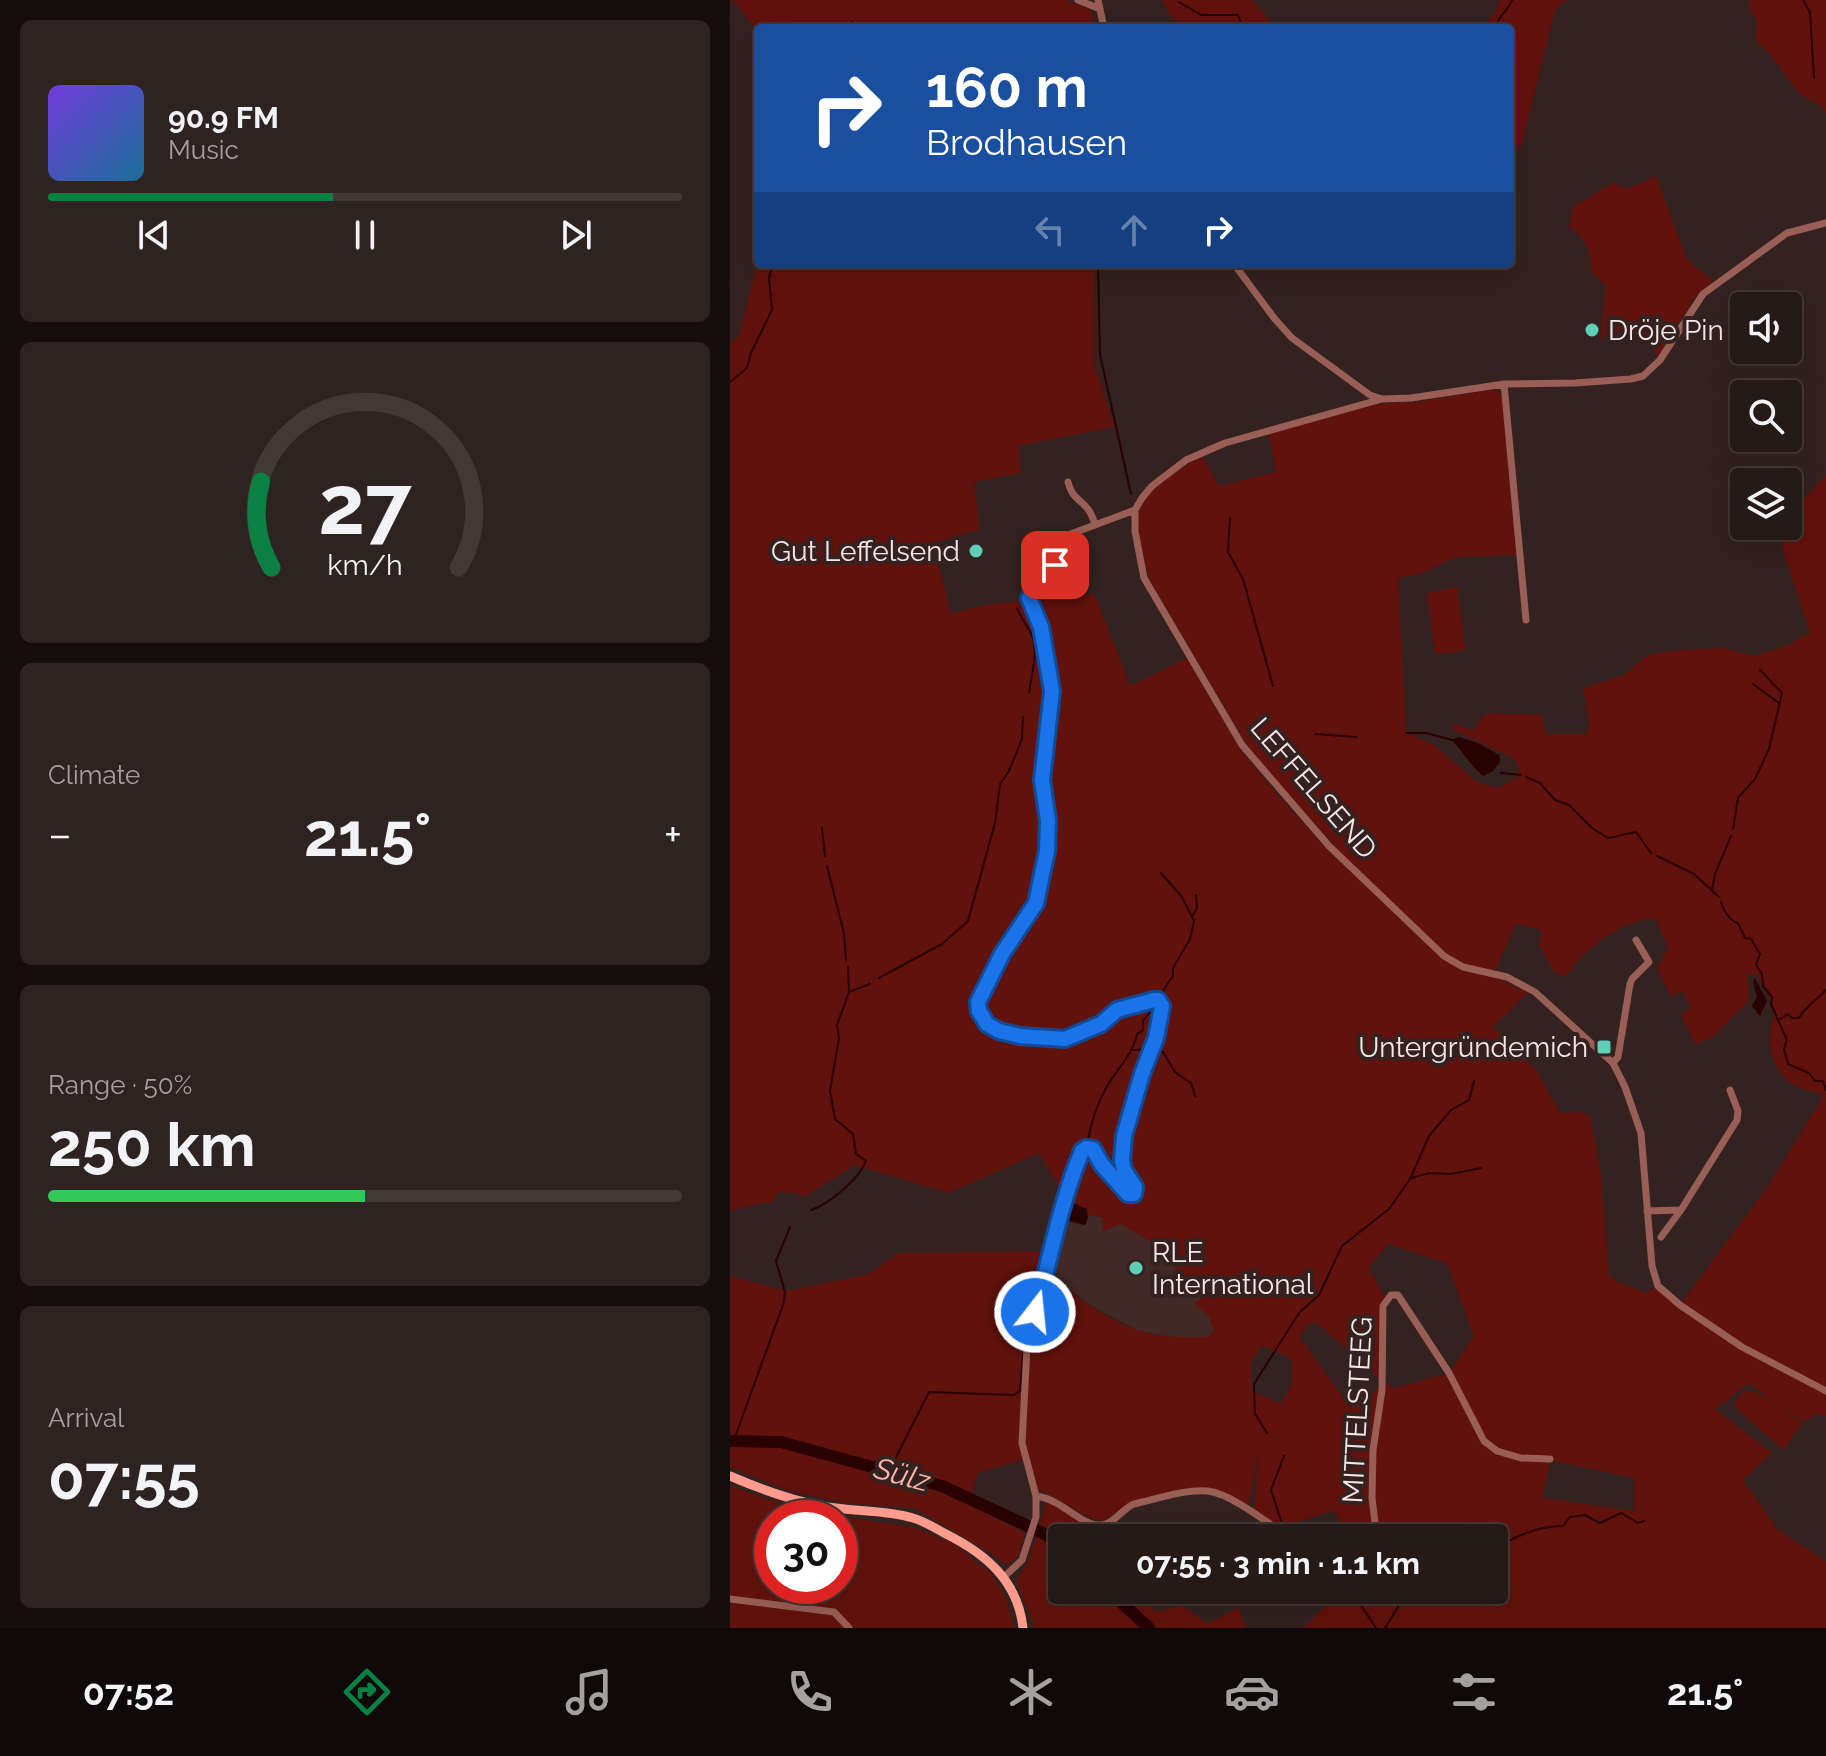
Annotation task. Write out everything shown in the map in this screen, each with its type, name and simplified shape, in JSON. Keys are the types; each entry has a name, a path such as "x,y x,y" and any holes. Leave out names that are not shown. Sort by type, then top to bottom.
{"main road":[{"path":"730,1476 765,1491 819,1506 915,1518 980,1554 1004,1577 1017,1600 1023,1628"}],"street":[{"path":"1078,0 1099,4 1108,0"},
{"path":"1099,4 1103,24"},
{"path":"1004,1577 1022,1560 1036,1517 1036,1496 1022,1443 1027,1347 1057,1219 1073,1172 1086,1148 1093,1149 1124,1192 1134,1194 1135,1187 1122,1161 1124,1136 1156,1038 1162,1006 1154,1000 1117,1010 1101,1024 1065,1039 1020,1036 999,1031 981,1018 978,1002 1002,954 1036,903 1047,851 1048,821 1042,780 1052,691 1041,627 1030,602 1030,593 1052,574 1058,549 1068,535 1135,510 1152,486 1169,472 1212,447 1382,399 1411,398 1504,384 1575,383 1643,376 1660,360 1703,294 1787,233 1826,223"},
{"path":"1237,268 1292,338 1370,395 1382,399"},
{"path":"1504,384 1526,620"},
{"path":"1068,482 1071,494 1090,509 1095,525"},
{"name":"LEFFELSEND","path":"1135,510 1136,542 1144,578 1242,745 1280,792 1348,865 1435,949 1454,963 1507,977 1535,992 1613,1063"},
{"path":"1636,940 1649,962 1630,984 1618,1057 1613,1063 1641,1133 1652,1266 1658,1286 1719,1333 1826,1391"},
{"path":"1661,1237 1737,1120 1738,1111 1730,1090"},
{"path":"1647,1211 1681,1210"},
{"name":"MITTELSTEEG","path":"1375,1524 1372,1498 1373,1450 1382,1390 1383,1306 1391,1295 1398,1295 1449,1373 1484,1441 1497,1451 1521,1458 1550,1459"},
{"path":"1102,1524 1134,1504 1191,1492 1211,1492 1229,1498 1269,1524"},
{"path":"1036,1496 1053,1501 1097,1524"},
{"path":"734,1600 834,1612 849,1628"}],"shaded area":[{"path":"733,0 1066,0 1091,10 1095,24 754,24 754,27"},
{"path":"1162,0 1252,0 1273,24 1180,23"},
{"path":"1500,0 1567,0 1555,10 1521,147 1514,151 1514,24 1484,24 1494,15"},
{"path":"1749,0 1826,0 1826,113 1818,103 1808,99 1792,85 1772,57 1756,42 1757,21 1750,11"},
{"path":"1656,176 1687,260 1713,281 1694,298 1658,357 1638,325 1600,338 1606,286 1592,272 1584,241 1569,227 1574,206 1613,183 1627,189"},
{"path":"756,268 1094,268 1094,363 1114,427 1018,446 1021,473 974,482 980,529 933,543 951,614 979,606 1025,600 1039,627 1049,691 1047,701 1054,701 1049,637 1034,596 1054,577 1071,598 1094,593 1130,686 1187,658 1239,748 1329,851 1336,847 1245,742 1150,580 1139,541 1138,519 1143,502 1170,476 1202,455 1219,486 1276,472 1269,433 1377,404 1417,402 1494,389 1502,396 1516,555 1457,557 1417,575 1398,578 1406,733 1433,744 1477,782 1498,788 1518,777 1519,767 1513,758 1452,729 1454,723 1473,731 1486,713 1542,715 1546,734 1587,734 1590,726 1583,688 1624,675 1648,655 1723,648 1754,656 1786,646 1810,633 1780,540 1802,540 1802,501 1826,475 1826,1416 1817,1414 1803,1422 1749,1383 1715,1409 1772,1453 1743,1480 1778,1530 1826,1561 1826,1628 1303,1628 1326,1604 1508,1604 1508,1524 1342,1524 1334,1510 1292,1524 1270,1524 1254,1513 1259,1450 1248,1508 1212,1490 1134,1501 1102,1521 1090,1518 1037,1488 1028,1458 978,1473 969,1504 1025,1533 1020,1554 1009,1564 914,1508 858,1504 858,1500 832,1500 789,1491 730,1467 730,1276 786,1291 869,1274 898,1253 1051,1251 1046,1274 1114,1319 1146,1333 1163,1336 1207,1337 1214,1331 1209,1316 1194,1304 1203,1296 1151,1242 1121,1224 1102,1232 1102,1217 1088,1215 1086,1209 1070,1204 1067,1208 1064,1196 1039,1153 949,1193 855,1165 804,1197 780,1192 774,1201 730,1210 730,344 739,336","holes":["1045,789 1054,849 1044,822 1038,791","1652,918 1657,922 1669,950 1657,967 1670,996 1683,991 1691,1008 1681,1015 1696,1045 1714,1036 1750,999 1747,975 1757,974 1776,1011 1770,1039 1777,1066 1791,1083 1824,1095 1771,1182 1680,1305 1658,1286 1647,1293 1617,1282 1609,1274 1601,1176 1590,1115 1560,1113 1537,1071 1493,1027 1528,993 1493,976 1516,924 1542,930 1539,945 1554,972 1567,976 1583,956 1604,938 1627,925","1388,1244 1447,1263 1474,1336 1449,1373 1395,1388 1383,1382 1386,1298 1368,1268","1310,1323 1317,1323 1382,1381 1368,1401 1342,1396 1299,1336","1262,1345 1292,1359 1292,1384 1281,1404 1251,1390 1251,1364","1550,1460 1634,1478 1634,1511 1542,1498"]},
{"path":"1457,587 1466,650 1435,654 1427,593"},
{"path":"1459,737 1499,755 1500,762 1493,771 1483,776 1479,772 1452,740"},
{"path":"1755,978 1767,1001 1760,1016 1752,1006 1757,997 1753,982"},
{"path":"1073,1203 1087,1209 1085,1225 1066,1220 1065,1211"},
{"path":"1065,1205 1066,1220 1082,1226 1088,1215 1102,1217 1151,1242 1203,1296 1214,1331 1207,1337 1169,1337 1137,1330 1096,1308 1046,1274 1057,1219"},
{"path":"1744,1391 1768,1398 1802,1424 1783,1450 1735,1407 1736,1400"},
{"path":"730,1486 771,1500 754,1500 754,1604 858,1604 858,1519 912,1527 954,1544 992,1575 1007,1601 1014,1628 730,1628 730,1606 737,1601 730,1599"},
{"path":"1052,1503 1084,1523 1048,1524 1048,1604 1147,1604 1157,1612 1182,1605 1208,1624 1239,1607 1246,1628 1035,1628 1016,1580 1028,1563 1046,1504"}],"waterway":[{"path":"1496,24 1512,0"},
{"path":"1803,0 1810,12 1814,78"},
{"path":"1179,2 1201,15 1238,15 1241,24"},
{"path":"730,382 747,368 772,310 769,278 772,268"},
{"path":"1098,268 1100,355 1131,494"},
{"path":"1230,518 1228,552 1243,579 1273,686"},
{"path":"1017,608 1034,644 1029,693"},
{"path":"1733,829 1738,798 1755,779 1769,749 1782,693 1760,670"},
{"path":"1753,684 1780,704"},
{"path":"879,978 942,944 968,921 995,823 1000,784 1022,739 1023,717"},
{"path":"1406,733 1426,733 1452,740"},
{"path":"1315,734 1357,737"},
{"path":"1501,773 1521,775"},
{"path":"1526,777 1540,783 1555,800 1569,805 1592,828 1608,838 1636,832 1651,853"},
{"path":"822,828 825,856"},
{"path":"1712,890 1715,874 1731,836"},
{"path":"1657,856 1694,874 1719,897"},
{"path":"827,866 844,933 846,960"},
{"path":"1161,873 1182,897 1194,921 1190,939 1161,994"},
{"path":"1192,917 1197,908 1196,895"},
{"path":"1721,902 1727,915 1738,923 1745,938 1751,939 1760,954 1756,965 1762,974 1763,986 1772,997 1771,1004 1787,1040 1784,1049 1788,1064 1809,1073 1815,1081 1823,1081 1826,1090"},
{"path":"848,967 849,990"},
{"path":"811,1210 843,1190 866,1161 856,1154 853,1134 835,1119 830,1091 839,1038 837,1025 849,992 870,984"},
{"path":"1779,1020 1788,1014 1799,1018 1826,990"},
{"path":"1061,1197 1075,1148 1088,1139 1102,1096 1128,1056 1137,1034 1143,1030 1143,1021 1154,1007"},
{"path":"1133,1050 1148,1049"},
{"path":"1156,1050 1163,1052 1175,1072 1191,1083 1195,1096"},
{"path":"1267,1433 1255,1414 1254,1384 1299,1313 1319,1295 1342,1246 1389,1209 1410,1179 1429,1136 1451,1110 1469,1100 1474,1081"},
{"path":"1412,1178 1429,1173 1451,1174 1481,1168"},
{"path":"734,1440 784,1302 785,1292 776,1261 790,1227"},
{"path":"889,1471 929,1392 1014,1395 1020,1391 1025,1332 1041,1279"},
{"name":"Sülz","path":"730,1441 781,1442 942,1486 1048,1536"},
{"path":"1282,1524 1271,1490 1284,1456"},
{"path":"1508,1542 1527,1533 1563,1526 1570,1517 1585,1515 1600,1523 1621,1513 1638,1523 1644,1521"},
{"name":"Sülz","path":"1123,1604 1149,1628"},
{"path":"1360,1604 1376,1628"},
{"path":"1385,1628 1400,1604"}],"place":[{"name":"Dröje Pin","path":"1592,330"},
{"name":"Gut Leffelsend","path":"976,551"},
{"name":"Untergründemich","path":"1604,1047"},
{"name":"RLE International","path":"1136,1268"}],"route":[{"path":"1035,1312 1057,1219 1082,1151 1089,1147 1093,1149 1124,1192 1134,1194 1135,1187 1122,1161 1124,1136 1162,1012 1160,1002 1150,1000 1117,1010 1101,1024 1078,1034 1065,1039 1049,1039 999,1031 987,1024 979,1011 978,1002 1002,954 1036,903 1041,887 1048,821 1042,771 1052,691 1041,627 1029,598 1031,590 1052,574 1055,565"}]}
